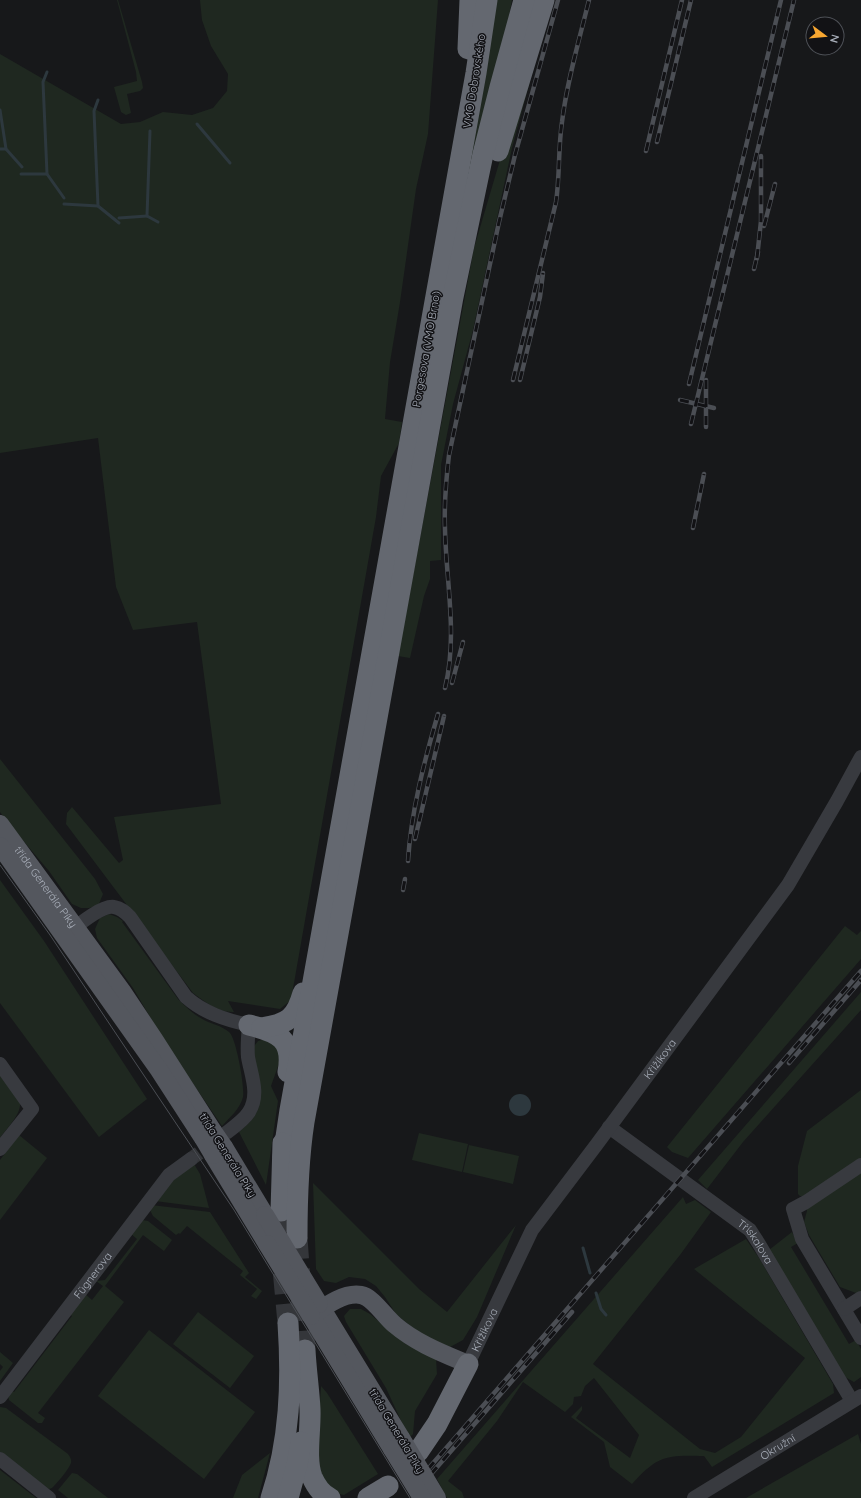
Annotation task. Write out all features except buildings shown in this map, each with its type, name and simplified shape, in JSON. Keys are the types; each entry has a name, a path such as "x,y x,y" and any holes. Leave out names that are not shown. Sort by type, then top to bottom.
{"highway":[{"path":"460,163 460,119 466,76 470,0"},
{"name":"VMO Dobrovského","path":"460,163 487,0"},
{"path":"298,1238 297,1192 299,1157 304,1122 453,297 483,154 524,0"},
{"path":"453,297 470,248 544,0"},
{"name":"Porgesova (VMO Brno)","path":"325,916 460,163"},
{"path":"256,1027 286,1022 296,1011 303,993 309,957 325,916"},
{"path":"273,1213 325,916"},
{"path":"256,1027 278,1036 289,1051 290,1064 282,1108 283,1156"},
{"path":"271,1498 281,1463 287,1422 290,1384 288,1323"},
{"path":"288,1498 297,1465 302,1438 305,1411 305,1356 310,1409 310,1467 312,1477 317,1487 322,1493 330,1498"},
{"path":"418,1452 437,1424 468,1364"},
{"path":"368,1498 388,1486 381,1498"}],"main road":[{"name":"třída Generála Píky","path":"0,824 209,1146 267,1244 318,1310 321,1333 396,1443 437,1498"},
{"name":"třída Generála Píky","path":"0,846 70,931"},
{"name":"třída Generála Píky","path":"209,1146 273,1213 318,1310 396,1443 422,1498"},
{"path":"318,1310 332,1302 351,1295 363,1296 372,1302 392,1323 408,1336 468,1364"}],"street":[{"name":"Křižíkova","path":"468,1364 532,1230 788,885 861,757"},
{"path":"70,931 107,907 113,906 122,909 130,917 186,997 197,1007 234,1022 256,1027"},
{"name":"Fügnerova","path":"0,1396 169,1176 247,1115 254,1098 254,1087 248,1050 256,1027"},
{"path":"0,1064 32,1109 0,1149"},
{"name":"Třískalova","path":"609,1127 750,1230 857,1398"},
{"path":"861,1165 793,1209 802,1239 861,1338"},
{"path":"844,1309 861,1298"},
{"name":"Okružní","path":"694,1498 857,1398"},
{"path":"0,1460 50,1498"}],"shaded area":[{"path":"117,0 143,88 140,91 127,94 131,113 126,115 121,112 114,87 137,81"},
{"path":"200,0 438,0 428,134 416,189 390,362 385,419 402,422 399,443 381,476 376,517 291,1000 280,1009 228,1001 234,1012 217,1009 193,993 66,824 67,813 72,807 119,863 123,860 114,817 221,804 197,622 133,630 116,587 98,438 0,453 0,54 121,124 140,122 163,112 192,115 213,108 227,91 228,74 211,46 202,20"},
{"path":"492,0 512,0 503,49 417,434"},
{"path":"552,0 512,148 473,330 453,404 441,465 441,560 430,561 430,579 424,596 410,658 398,656 474,248 505,143"},
{"path":"0,759 95,879 103,894 98,906 81,908 72,904 49,871 0,812"},
{"path":"0,880 44,941 147,1099 99,1137 0,1003"},
{"path":"109,914 123,921 122,922 178,999 190,1011 204,1020 223,1028 232,1036 243,1083 243,1097 237,1109 222,1126 166,1044 133,988 97,938 95,929 100,918"},
{"path":"845,926 857,935 861,931 861,959 688,1158 672,1152 667,1147"},
{"path":"861,992 861,1010 743,1142 707,1189 698,1180"},
{"path":"269,1038 282,1055 271,1086 278,1101 266,1185 239,1132 253,1117 259,1105 260,1098 258,1081 252,1049 258,1041"},
{"path":"0,1071 18,1093 20,1108 15,1118 0,1138"},
{"path":"861,1090 861,1301 856,1293 840,1287 809,1235 804,1222 807,1211 804,1196 800,1196 798,1194 798,1166 807,1131"},
{"path":"520,1094 528,1097 531,1105 528,1113 520,1116 512,1113 509,1105 512,1097"},
{"path":"419,1133 468,1144 462,1172 412,1160"},
{"path":"19,1135 47,1158 0,1220 0,1160"},
{"path":"469,1145 519,1156 513,1184 463,1172"},
{"path":"194,1164 200,1174 209,1208 155,1201 171,1182"},
{"path":"313,1183 419,1289 447,1312 516,1225 477,1317 463,1340 450,1347 420,1334 396,1314 376,1286 365,1279 349,1277 336,1283 324,1281 316,1269"},
{"path":"683,1197 686,1204 695,1200 711,1212 680,1255 593,1364 700,1449 715,1453 741,1437 805,1358 694,1269 746,1239 759,1258 833,1384 834,1393 712,1467 704,1456 672,1457 656,1462 641,1474 632,1484 610,1467 604,1442 571,1417 582,1406 582,1410 576,1418 630,1458 639,1435 594,1378 585,1386 581,1396 574,1397 573,1404 565,1412 523,1382 497,1421 448,1481 462,1492 464,1498 447,1498 437,1479"},
{"path":"151,1205 210,1212 249,1273 245,1277 262,1291 256,1299 251,1296 257,1289 240,1275 243,1271 187,1226 180,1234 179,1233 176,1235 153,1216 150,1210"},
{"path":"142,1220 148,1221 172,1240 164,1251 143,1235 105,1286 124,1302 38,1413 45,1418 42,1423 38,1423 9,1400 8,1395 11,1390 14,1392 72,1316 69,1314 84,1293 92,1300 103,1286 96,1281 105,1280 137,1239 130,1233"},
{"path":"792,1232 798,1243 791,1247 849,1344 856,1340 861,1349 861,1377 854,1382 845,1377 769,1250"},
{"path":"350,1309 361,1309 370,1314 406,1344 436,1359 437,1374 415,1411 413,1434 409,1438 386,1388 346,1322 344,1316"},
{"path":"198,1312 254,1356 230,1388 173,1344"},
{"path":"149,1330 255,1412 204,1479 98,1396"},
{"path":"0,1352 13,1363 0,1381 0,1371 3,1367 0,1364"},
{"path":"321,1386 327,1393 378,1474 344,1495 329,1488 325,1484 322,1476 318,1437"},
{"path":"0,1407 6,1408 68,1454 71,1458 70,1466 52,1488 49,1489 0,1455"},
{"path":"858,1434 861,1444 861,1498 746,1498"},
{"path":"270,1453 258,1498 233,1498 242,1475"},
{"path":"0,1470 36,1498 0,1498"},
{"path":"72,1473 77,1474 108,1498 68,1498 58,1490"}],"waterway":[{"path":"47,72 43,82 47,174 64,198"},
{"path":"98,100 94,111 98,206 119,223"},
{"path":"0,110 6,149 22,167"},
{"path":"197,124 230,163"},
{"path":"150,131 147,216 158,222"},
{"path":"0,149 6,149"},
{"path":"21,174 47,174"},
{"path":"64,204 98,206"},
{"path":"119,218 147,216"},
{"path":"583,1248 590,1273"},
{"path":"596,1293 601,1309 606,1315"}],"tunnel":[{"path":"191,1159 199,1153"},
{"path":"281,1211 282,1258 288,1323"},
{"path":"297,1238 305,1350"}],"tram line":[{"path":"0,865 50,935 234,1210 410,1498"}],"railway":[{"path":"445,688 451,649 445,520 449,455 499,222 515,155 558,0"},
{"path":"513,380 556,202 564,107 589,0"},
{"path":"646,151 682,0"},
{"path":"657,142 691,0"},
{"path":"689,384 781,0"},
{"path":"691,424 794,0"},
{"path":"757,258 761,221 761,156"},
{"path":"764,226 775,184"},
{"path":"754,269 758,252"},
{"path":"520,380 540,297 543,273"},
{"path":"706,380 706,427"},
{"path":"680,400 714,408"},
{"path":"693,528 704,474"},
{"path":"452,683 463,642"},
{"path":"408,861 415,806 438,714"},
{"path":"415,839 444,716"},
{"path":"403,890 405,879"},
{"path":"428,1469 861,971"},
{"path":"789,1063 861,980"},
{"path":"431,1474 572,1312"}]}
